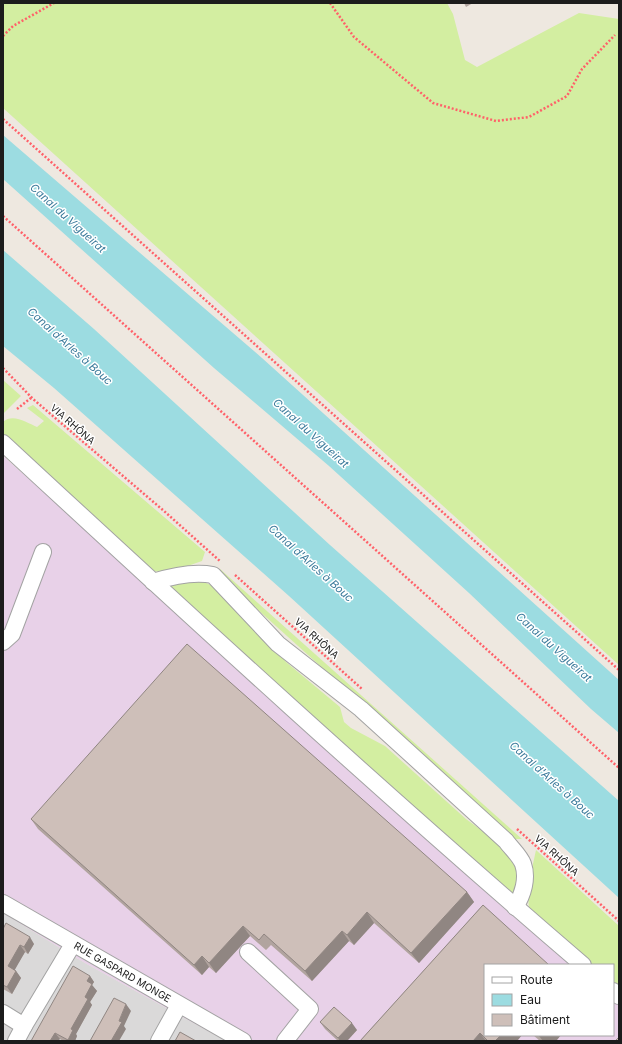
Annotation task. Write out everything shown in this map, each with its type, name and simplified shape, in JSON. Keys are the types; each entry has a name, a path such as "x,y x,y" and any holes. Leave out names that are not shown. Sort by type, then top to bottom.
{"street":[{"path":"3,443 153,582 515,907 582,964"},
{"path":"3,642 12,634 43,552"},
{"path":"153,582 196,573 213,575 278,644 361,709 506,841 523,864 525,886 522,898 515,907"},
{"name":"RUE GASPARD MONGE","path":"3,903 243,1041"},
{"path":"16,1041 73,944"},
{"path":"248,952 310,1009 285,1041"},
{"path":"159,1041 180,1005"},
{"path":"3,1012 24,1026"}],"path":[{"path":"3,36 13,26 54,3"},
{"path":"330,3 354,37 433,103 496,121 529,117 567,96 582,69 615,35"},
{"path":"3,119 619,670"},
{"path":"3,216 619,768"},
{"name":"VIA RHÔNA","path":"3,368 31,398 164,511 223,564"},
{"path":"17,409 31,398"},
{"name":"VIA RHÔNA","path":"234,574 364,691"},
{"name":"VIA RHÔNA","path":"516,829 619,921"}],"shaded area":[{"path":"3,456 575,964 484,964 484,1036 614,1036 614,999 619,1004 619,1041 226,1041 85,963 3,913"},
{"path":"3,913 85,963 226,1041 3,1041"}],"green space":[{"path":"3,3 447,3 453,14 465,60 477,67 579,13 619,19 619,665 3,108"},
{"path":"3,380 21,396 3,414"},
{"path":"33,405 205,552 202,561 167,572 153,571 146,568 3,436 3,422 7,419 11,418 20,420 37,427 44,421 27,408"},
{"path":"220,569 522,839 512,839 217,573"},
{"path":"178,580 201,581 211,585 222,594 265,635 286,662 340,707 344,722 351,728 385,746 466,819 503,846 517,867 522,879 513,895 505,892 170,587"},
{"path":"536,850 619,926 619,992 614,988 614,964 588,964 530,912 528,897"}],"water":[{"name":"Canal du Vigueirat","path":"3,135 262,358 619,680 619,733 591,709 469,593 329,466 214,368 3,179"},
{"name":"Canal d'Arles à Bouc","path":"3,250 94,329 330,545 619,801 619,898 289,596 54,388 3,346"}],"building":[{"path":"187,644 467,892 411,953 367,912 347,935 342,931 305,971 264,934 259,940 243,926 209,963 202,956 194,965 31,819"},
{"path":"483,905 548,964 484,964 484,1036 500,1036 495,1041 488,1041 480,1033 473,1041 360,1041"},
{"path":"6,923 30,937 24,947 20,945 8,966 16,971 7,987 3,985 3,929"},
{"path":"73,966 90,976 87,981 92,984 85,997 88,999 71,1029 73,1030 68,1040 55,1033 50,1041 31,1041"},
{"path":"114,998 126,1004 119,1021 122,1022 111,1041 90,1041"},
{"path":"334,1007 352,1023 338,1038 320,1022"},
{"path":"180,1032 196,1041 175,1041"}]}
